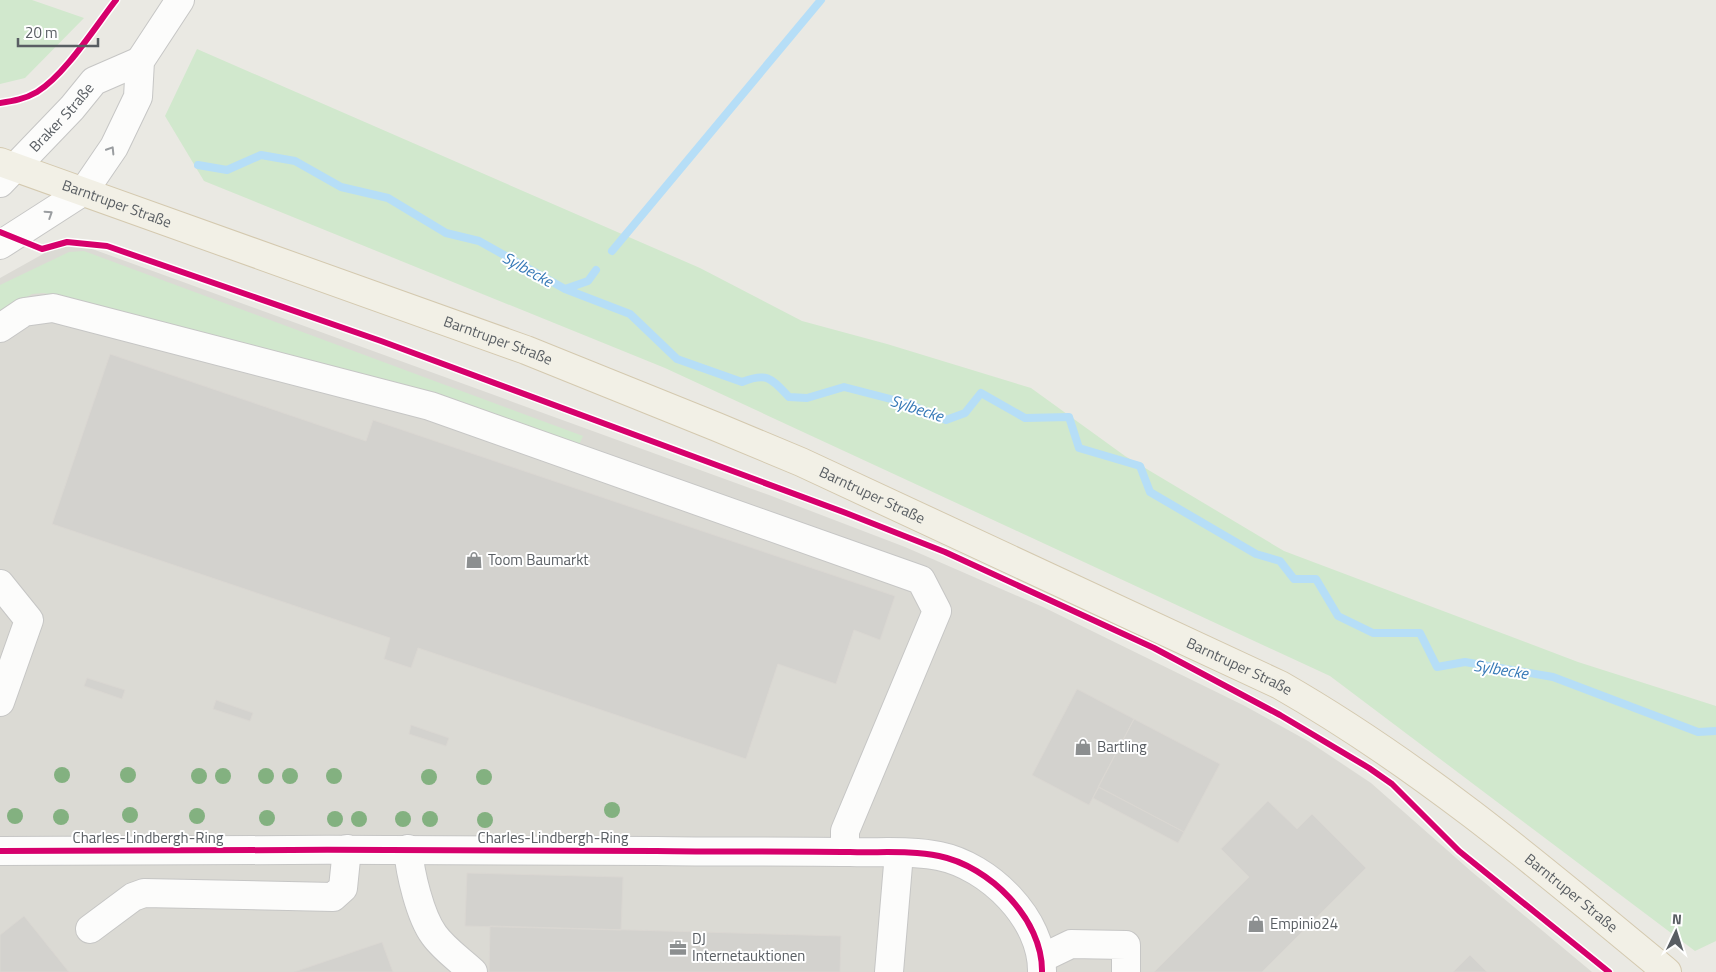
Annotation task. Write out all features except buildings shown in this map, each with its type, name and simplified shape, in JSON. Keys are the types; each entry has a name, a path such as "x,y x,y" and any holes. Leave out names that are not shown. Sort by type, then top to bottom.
{"main road":[{"name":"Barntruper Straße","path":"5,171 84,190 526,350 801,462 1280,684 1337,717 1398,758 1520,849 1667,972"}],"street":[{"path":"0,245 84,190 114,147 138,97 140,61 180,0"},
{"name":"Braker Straße","path":"5,171 94,81 140,61"},
{"path":"0,328 24,312 53,308 430,406 921,580 937,611 845,831 845,852"},
{"path":"0,584 29,620 0,702"},
{"path":"90,929 133,898 144,893 333,897 343,888 347,849"},
{"path":"408,849 412,878 430,930 473,972"},
{"name":"Charles-Lindbergh-Ring","path":"0,851 408,849 845,852 940,856 980,872 1007,894 1029,925 1042,965"},
{"path":"889,972 899,853"},
{"path":"1042,965 1071,944 1126,945 1126,972"}],"shaded area":[{"path":"61,244 76,244 95,250 769,495 905,547 1043,607 1245,706 1308,741 1371,783 1472,872 1592,972 0,972 0,278"}],"green space":[{"path":"0,0 32,0 84,18 25,78 0,84"},
{"path":"197,49 700,268 802,321 887,344 1031,388 1125,456 1284,551 1578,662 1716,706 1716,941 1695,951 1330,676 665,368 204,181 165,116"},
{"path":"84,251 583,436 578,447 44,293 32,294 0,314 0,285 69,252"}],"waterway":[{"path":"612,251 821,0"},
{"name":"Sylbecke","path":"198,165 227,170 261,155 295,161 341,187 388,198 446,233 479,241 565,289 630,314 677,359 742,382 763,377 773,381 789,397 807,398 844,387 906,403 946,420 965,413 981,393 1025,418 1069,417 1079,448 1140,466 1150,492 1256,554 1280,561 1294,579 1316,579 1338,616 1373,633 1420,633 1437,667 1465,662 1553,677 1698,732 1716,731"},
{"path":"565,289 588,281 596,270"}],"cycle path":[{"path":"0,103 28,96 48,84 69,63 116,0"},
{"path":"0,232 42,249 67,242 107,246 381,341 846,513 945,552 1154,648 1280,715 1369,768 1392,784 1459,851 1609,972"},
{"path":"0,851 492,850 895,852 928,854 958,862 976,871 994,883 1010,898 1023,915 1033,933 1040,952 1042,972"}],"place":[{"name":"Toom Baumarkt","path":"474,560"},
{"name":"Bartling","path":"1083,747"},
{"name":"Empinio24","path":"1256,924"},
{"name":"DJ Internetauktionen","path":"678,948"}]}
